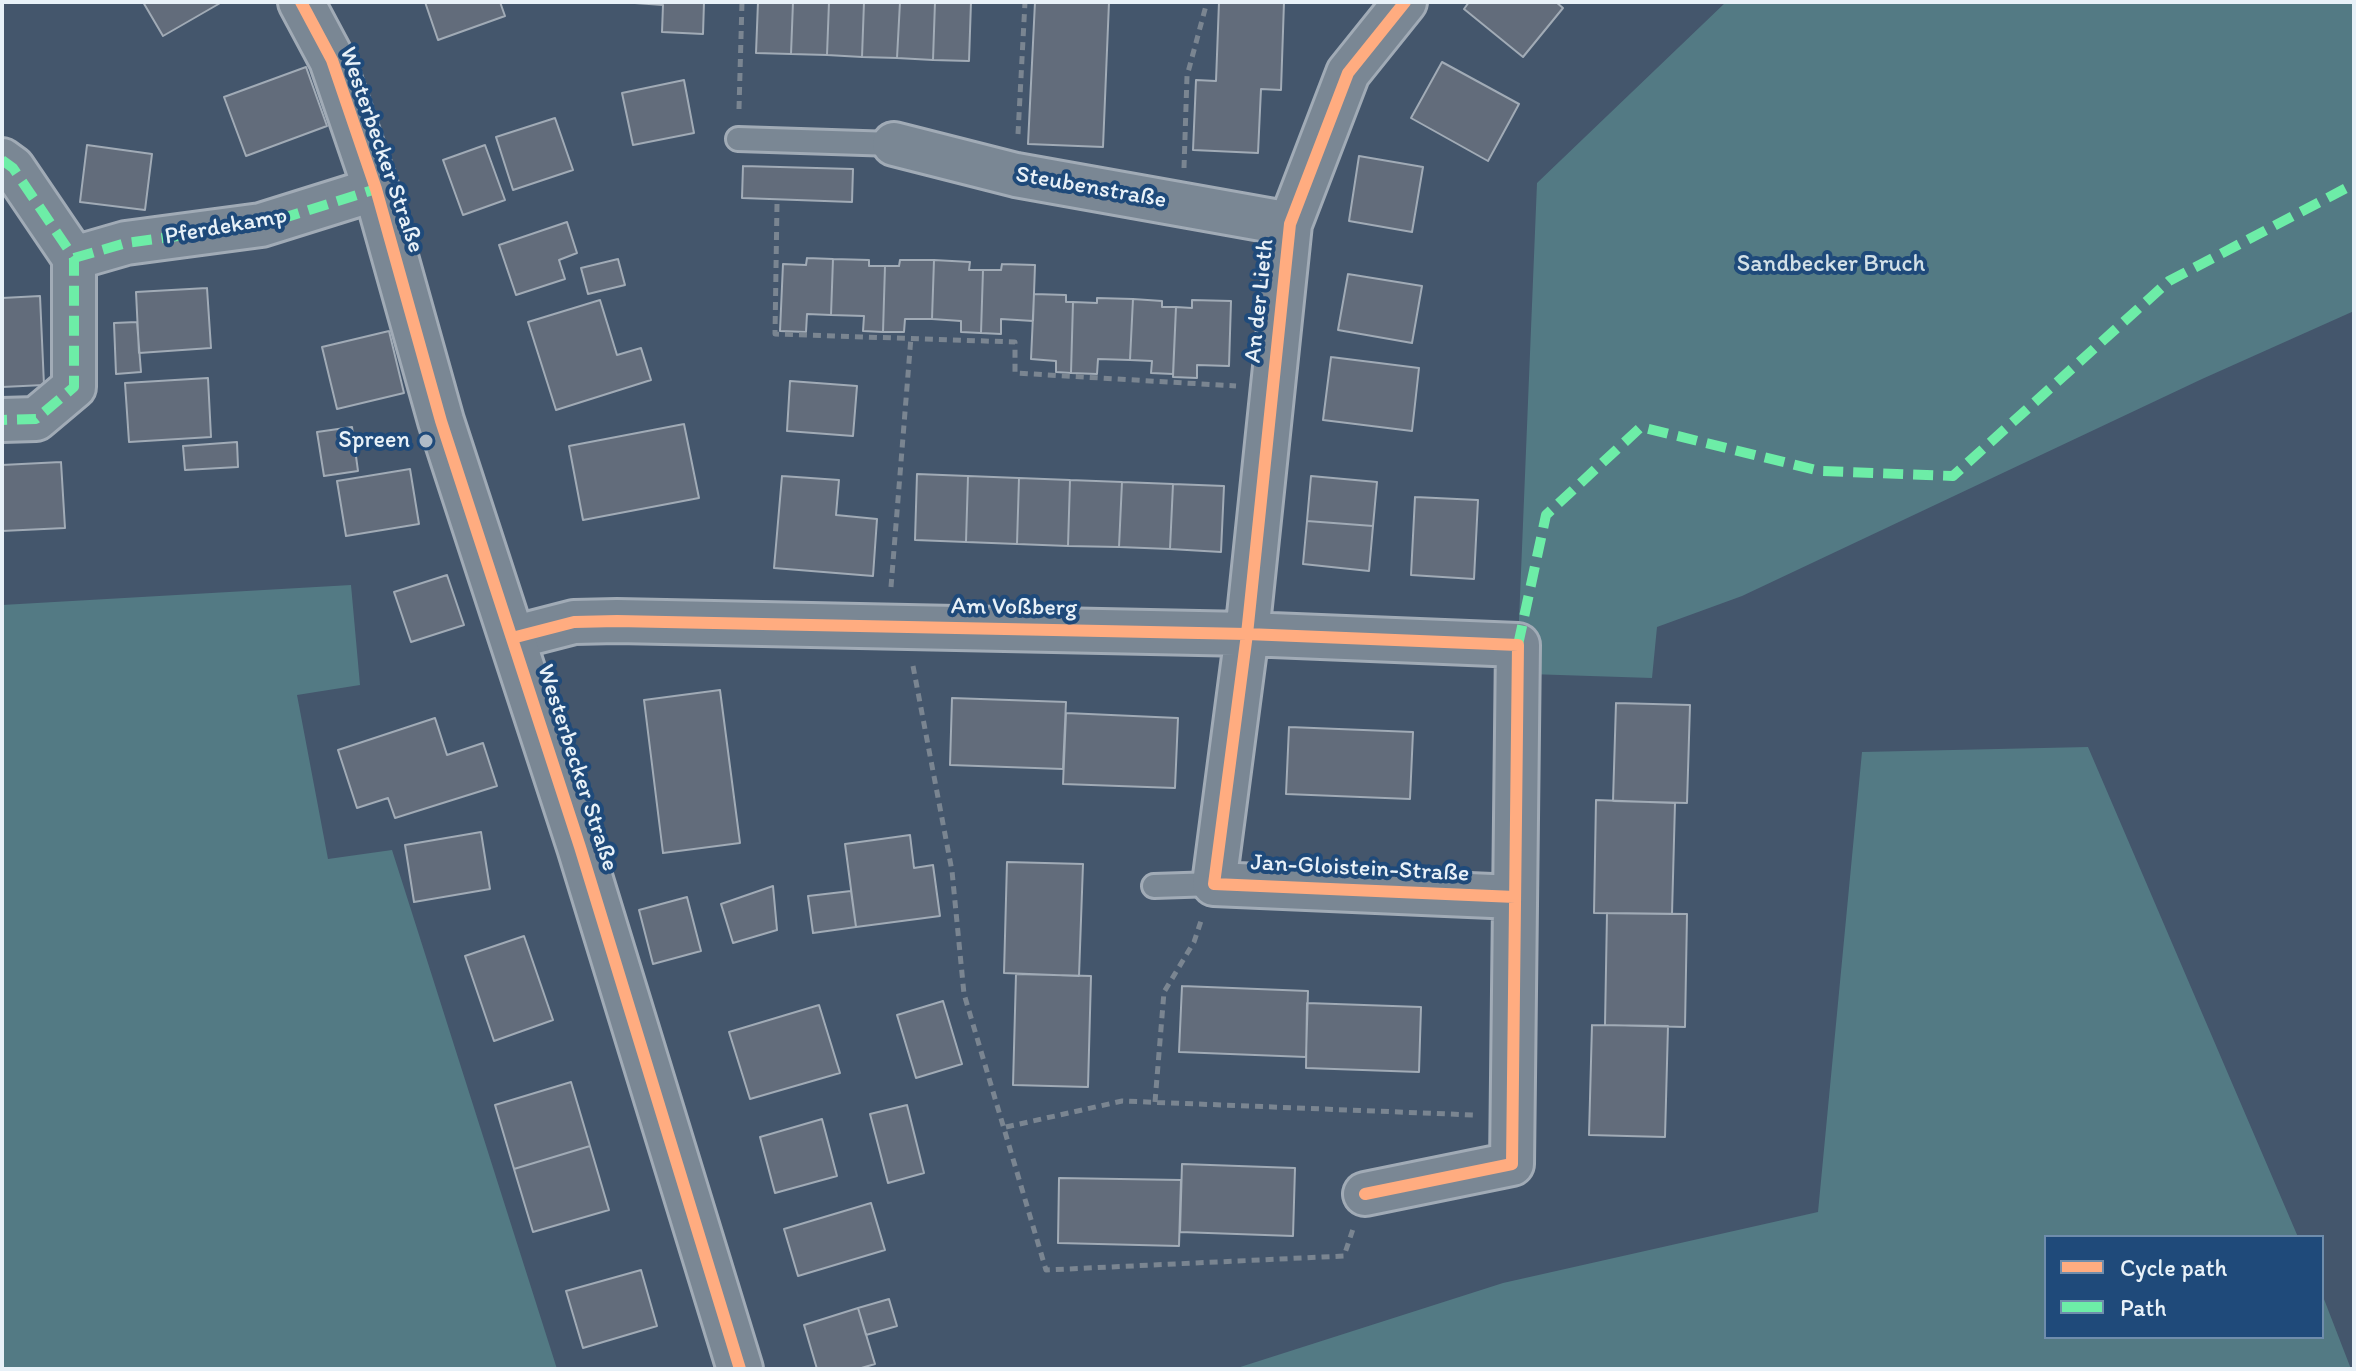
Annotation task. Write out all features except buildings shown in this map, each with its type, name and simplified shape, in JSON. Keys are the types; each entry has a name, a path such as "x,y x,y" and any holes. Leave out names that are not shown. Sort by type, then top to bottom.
{"street":[{"name":"Westerbecker Straße","path":"301,2 332,60 376,189 441,421 580,847 740,1369"},
{"name":"An der Lieth","path":"1247,634 1290,224 1348,73 1405,2"},
{"name":"Steubenstraße","path":"894,144 1016,175 1290,224"},
{"path":"2,160 13,168 74,258 74,387 36,419 2,420"},
{"name":"Pferdekamp","path":"74,258 126,243 261,225 376,189"},
{"name":"Am Voßberg","path":"512,638 574,622 1247,634 1518,645 1515,897"},
{"name":"Jan-Gloistein-Straße","path":"1247,634 1214,884 1515,897"},
{"path":"1365,1194 1512,1164 1515,897"}],"lane":[{"path":"738,139 894,144"},
{"path":"1154,886 1214,884"}],"path":[{"path":"738,139 742,2"},
{"path":"1016,175 1025,2"},
{"path":"1183,205 1187,76 1207,2"},
{"path":"777,204 775,334 1015,342 1015,373 1273,388"},
{"path":"911,337 897,628 952,871 964,994 1046,1270 1344,1256 1365,1194"},
{"path":"1155,1102 1164,992 1194,942 1214,884"},
{"path":"1006,1127 1122,1101 1512,1116"}],"green space":[{"name":"Sandbecker Bruch","path":"1726,2 2354,2 2354,311 2202,379 1742,596 1657,627 1652,678 1529,674 1518,645 1537,183"},
{"path":"351,585 360,685 297,695 328,859 392,850 557,1369 2,1369 2,605"},
{"path":"2088,747 2297,1235 2044,1235 2044,1339 2324,1339 2324,1299 2351,1369 1234,1369 1503,1283 1818,1212 1862,752"}],"marked path":[{"path":"2,160 13,168 74,258 74,387 36,419 2,420"},
{"path":"1518,645 1546,515 1641,427 1820,471 1953,476 2169,281 2354,184"},
{"path":"74,258 126,243 261,225 376,189"}],"cycle path":[{"path":"301,2 332,60 376,189 441,421 580,847 740,1369"},
{"path":"1405,2 1348,73 1290,224 1247,634 1214,884 1515,897"},
{"path":"512,638 574,622 617,621 1247,634 1518,645 1512,1164 1365,1194"}],"place":[{"name":"Spreen","path":"426,441"}]}
